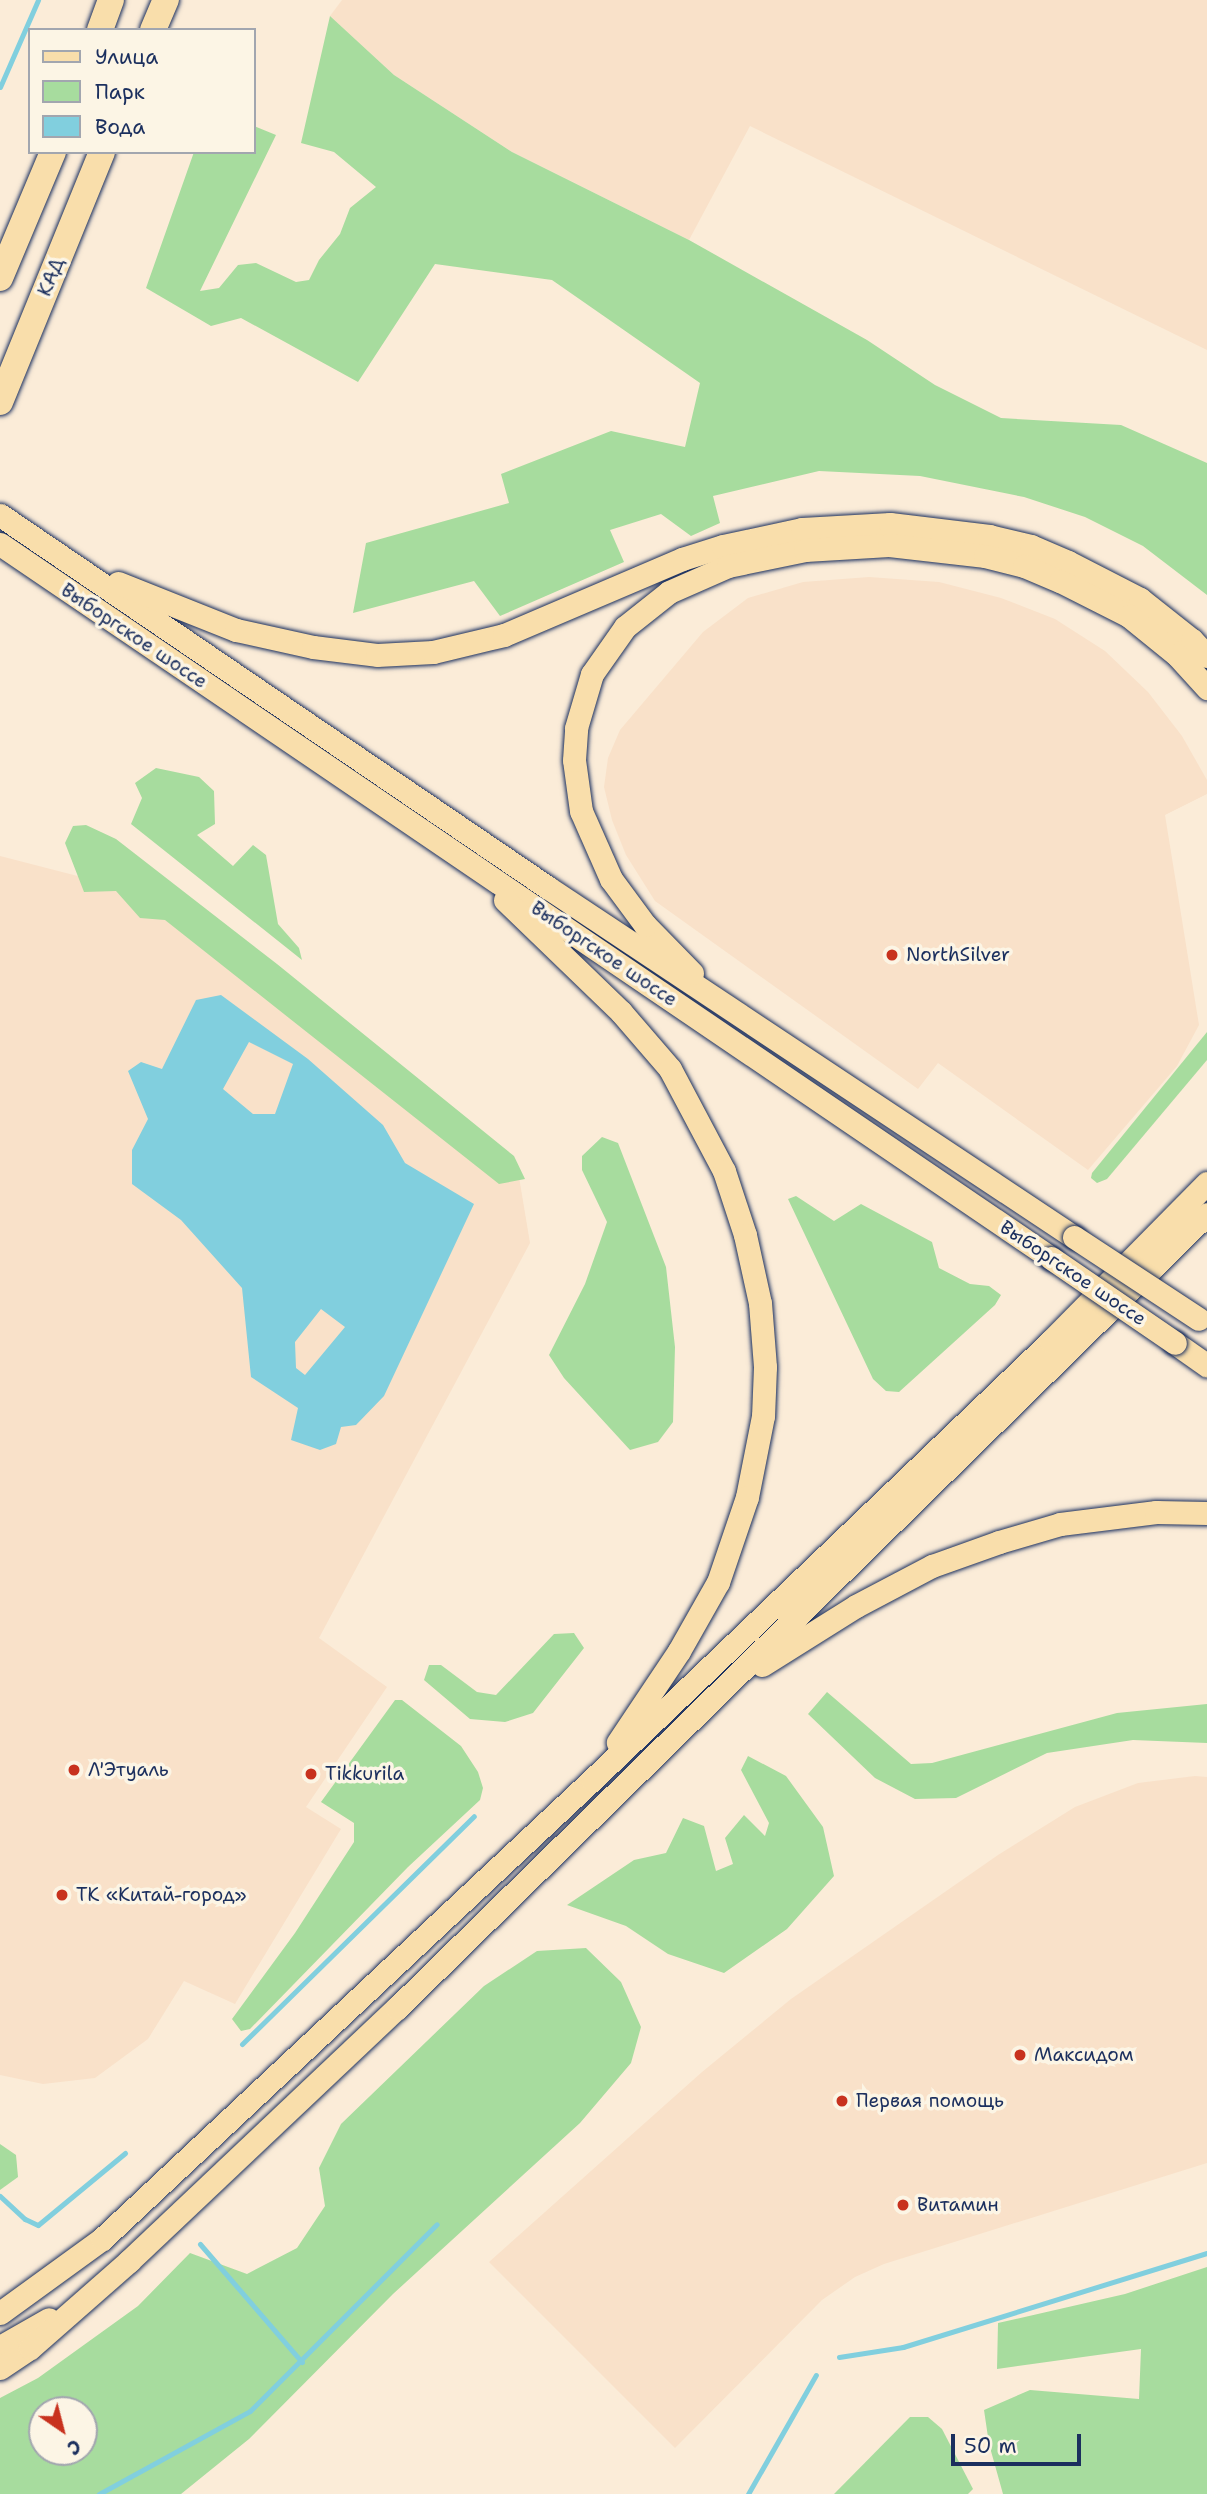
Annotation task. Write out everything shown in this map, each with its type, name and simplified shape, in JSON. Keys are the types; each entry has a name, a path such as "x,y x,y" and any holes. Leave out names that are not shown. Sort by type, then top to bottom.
{"highway":[{"path":"101,28 111,0"},
{"path":"154,28 166,0"},
{"path":"0,278 52,154"},
{"name":"КАД","path":"0,402 102,154"}],"main road":[{"name":"Выборгское шоссе","path":"0,515 723,1006 1203,1322"},
{"path":"82,570 236,630 313,647 377,655 405,654 463,647 504,635 682,559 723,545 802,529 848,524 912,525 1010,541 1068,562 1140,599 1207,656"},
{"path":"723,1006 645,925 623,898 598,856 576,788 576,728 592,674 625,627 668,593 728,566 805,550 889,545 985,556 1024,566 1129,616 1177,655 1207,688"},
{"name":"Выборгское шоссе","path":"8,550 1207,1365"},
{"path":"455,853 578,969 670,1069 724,1171 745,1235 760,1303 765,1367 763,1416 747,1496 718,1582 680,1651 592,1780"},
{"path":"0,2313 102,2239 592,1780 1051,1341 1207,1183"},
{"path":"0,2368 30,2348 129,2261 397,2008 1207,1214"},
{"path":"724,1689 856,1606 932,1566 1060,1524 1156,1512 1207,1513"},
{"path":"0,2347 82,2300"}],"shaded area":[{"path":"342,0 1207,0 1207,350 750,126 689,240 512,152 394,75 330,16"},
{"path":"869,577 939,582 1001,598 1055,619 1105,651 1148,692 1182,736 1207,780 1207,794 1165,815 1199,1025 1177,1066 1088,1170 938,1063 918,1089 655,901 626,855 612,820 604,787 608,758 620,730 703,632 748,598 803,582"},
{"path":"0,856 155,896 518,1171 530,1243 319,1638 387,1687 306,1807 341,1829 235,2004 184,1981 148,2039 95,2078 43,2084 0,2075"},
{"path":"1207,1777 1207,2163 884,2264 855,2277 822,2300 675,2448 489,2262 702,2072 791,1999 998,1855 1075,1807 1138,1783"}],"green space":[{"path":"330,16 394,75 512,152 689,240 867,340 935,385 1001,418 1121,425 1207,463 1207,595 1143,546 1085,517 1024,497 920,476 819,471 713,496 720,523 691,536 661,514 610,530 624,562 500,616 474,581 353,613 366,543 509,503 501,474 611,431 685,447 700,383 552,280 435,264 358,382 241,318 211,326 146,288 193,154 256,154 256,127 276,135 200,291 219,288 238,265 256,263 296,282 309,280 319,260 340,234 350,208 376,187 334,152 301,143"},
{"path":"156,768 199,777 214,791 215,824 197,835 233,866 253,845 266,855 278,924 299,948 302,960 131,824 142,798 135,783"},
{"path":"86,825 116,839 277,964 514,1156 525,1179 499,1184 165,920 140,918 116,891 84,892 65,843 73,826"},
{"path":"1207,1032 1207,1060 1107,1179 1097,1183 1091,1178 1092,1173"},
{"path":"602,1137 618,1143 666,1267 675,1347 673,1422 658,1442 630,1450 564,1378 549,1355 585,1284 607,1222 582,1170 582,1156"},
{"path":"796,1196 834,1221 861,1204 932,1242 939,1268 970,1284 989,1286 1001,1295 995,1305 899,1392 886,1391 873,1379 788,1199"},
{"path":"574,1633 584,1648 533,1713 505,1722 470,1719 424,1680 429,1665 441,1665 477,1692 496,1695 554,1634"},
{"path":"827,1692 911,1764 932,1763 1117,1713 1207,1704 1207,1743 1133,1740 1047,1753 956,1798 915,1799 875,1778 808,1714"},
{"path":"395,1700 402,1700 461,1746 478,1772 483,1788 480,1800 408,1867 250,2029 241,2031 232,2019 295,1933 354,1842 354,1823 321,1802"},
{"path":"748,1756 786,1776 823,1827 834,1876 787,1929 724,1973 668,1954 626,1926 567,1905 634,1860 666,1853 683,1818 704,1826 716,1871 733,1864 725,1838 744,1815 765,1836 769,1823 741,1770"},
{"path":"586,1948 621,1982 641,2027 631,2063 580,2123 393,2294 249,2439 181,2494 0,2494 0,2398 38,2378 138,2306 190,2253 247,2274 297,2248 325,2206 319,2168 341,2124 484,1986 537,1951"},
{"path":"0,2144 16,2155 18,2177 0,2190"},
{"path":"1207,2267 1207,2494 1003,2494 989,2444 984,2410 1030,2390 1139,2399 1141,2349 997,2369 998,2323 1125,2294"},
{"path":"910,2417 928,2417 942,2429 973,2489 968,2494 834,2494"}],"water":[{"path":"221,995 308,1059 383,1125 405,1163 474,1204 384,1396 356,1425 341,1427 336,1444 320,1450 291,1440 298,1408 251,1377 242,1288 181,1220 132,1184 132,1150 148,1119 128,1071 141,1062 162,1069 196,1000","holes":["249,1042 293,1064 275,1114 253,1114 223,1089","321,1309 345,1327 305,1375 296,1368 295,1342"]}],"waterway":[{"path":"0,87 38,0"},
{"path":"242,2044 474,1816"},
{"path":"0,2196 25,2219 38,2225 125,2153"},
{"path":"99,2494 250,2411 437,2224"},
{"path":"200,2244 302,2362"},
{"path":"839,2357 903,2347 1207,2253"},
{"path":"748,2494 816,2375"}],"place":[{"name":"NorthSilver","path":"892,955"},
{"name":"Л'Этуаль","path":"74,1770"},
{"name":"Tikkurila","path":"311,1774"},
{"name":"ТК «Китай-город»","path":"62,1895"},
{"name":"Максидом","path":"1020,2055"},
{"name":"Первая помощь","path":"842,2101"},
{"name":"Витамин","path":"903,2205"}]}
